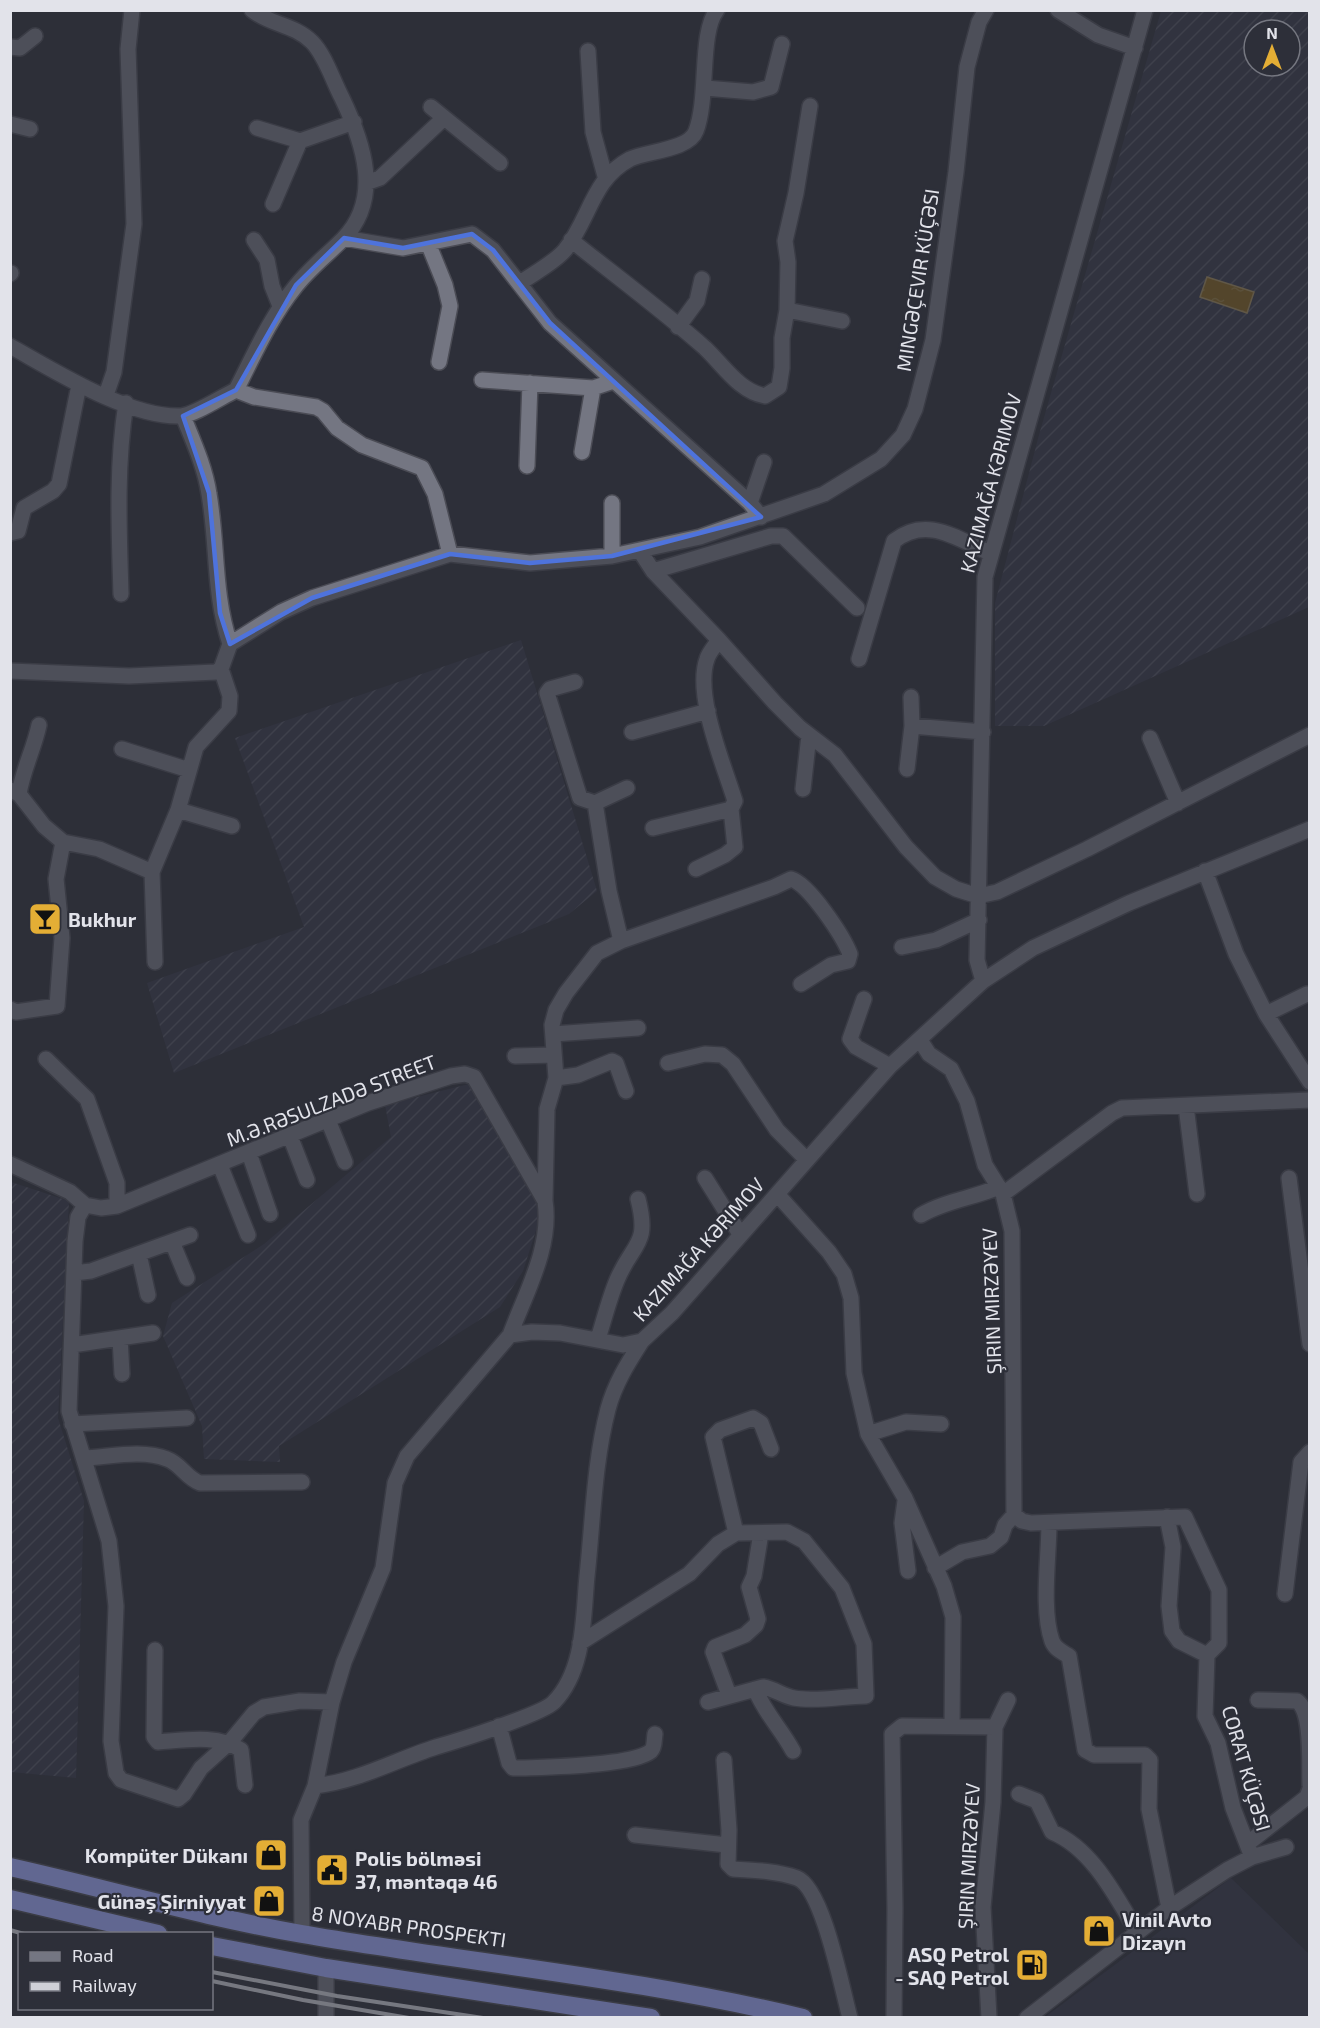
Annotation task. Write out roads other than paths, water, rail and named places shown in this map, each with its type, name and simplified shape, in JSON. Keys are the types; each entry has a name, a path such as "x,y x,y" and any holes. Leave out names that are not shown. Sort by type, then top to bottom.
{"highway":[{"name":"8 NOYABR PROSPEKTI","path":"10,1867 302,1934 592,1976 730,2000 803,2018"},
{"path":"10,1899 150,1932"},
{"path":"213,1946 326,1968 651,2018"}],"street":[{"path":"106,395 114,372 134,224 128,49 132,10"},
{"path":"10,346 79,385 140,409 183,416 236,390 280,306 315,264 344,238 357,221 366,183 365,159 354,122 313,42 292,27 262,19 252,10"},
{"path":"520,283 563,252 605,176 630,159 689,141 696,133 705,88 708,26 717,10"},
{"name":"MINGƏÇEVIR KÜÇƏSI","path":"230,644 281,612 312,597 450,554 531,563 612,556 640,551 700,537 824,494 881,459 903,435 915,410 933,340 969,56 979,22 987,10"},
{"path":"1058,10 1098,35 1135,48"},
{"path":"983,981 977,960 978,896 983,732 983,601 990,553 1146,10"},
{"path":"10,47 20,48 35,36"},
{"path":"705,88 753,92 771,87 782,44"},
{"path":"588,51 593,132 605,176"},
{"path":"571,240 705,349 743,387 754,394 765,396 779,387 782,368 782,338 787,310 788,262 785,241 796,193 810,106"},
{"path":"431,107 500,164"},
{"path":"366,183 380,178 444,118"},
{"path":"257,128 300,141 315,138 333,127 354,122"},
{"path":"10,124 30,129"},
{"path":"273,204 300,141"},
{"path":"344,238 403,248 472,234 493,250 550,323 750,503 761,517"},
{"path":"254,240 267,260 272,286 280,306"},
{"path":"428,243 445,285 450,306 439,362"},
{"path":"678,327 696,301 702,279"},
{"path":"787,310 842,321"},
{"path":"482,380 593,388 614,381"},
{"path":"527,466 530,383"},
{"path":"10,533 18,531 24,508 53,490 58,484 79,385"},
{"path":"582,452 593,388"},
{"path":"236,390 254,397 316,407 323,411 337,428 362,445 423,468 435,494 450,554"},
{"path":"121,594 118,491 120,441 126,403"},
{"path":"155,962 152,872 178,810 195,747 229,711 230,696 221,669 230,644 220,613 209,493 198,454 183,416"},
{"path":"750,503 764,462"},
{"path":"612,503 612,556"},
{"path":"859,659 894,542 913,529 934,529 990,553"},
{"path":"652,572 771,536 783,536 857,608"},
{"path":"640,551 652,572 719,640 775,703 809,735 835,754 906,847 935,877 956,889 978,896 997,892 1310,735"},
{"path":"696,868 725,855 735,847 731,809 735,801 708,711 704,671 707,658 719,640"},
{"path":"10,671 129,676 204,674 221,669"},
{"path":"575,682 550,689 547,693 580,798 594,803 627,788"},
{"path":"907,769 912,726 911,698"},
{"path":"632,732 708,711"},
{"path":"39,725 33,753 24,766 15,792 44,826 63,842 99,849 152,872"},
{"path":"912,726 983,732"},
{"path":"803,789 809,735"},
{"path":"1150,738 1178,803"},
{"path":"122,749 189,770"},
{"path":"594,803 609,891 621,941"},
{"path":"653,828 731,809"},
{"path":"178,810 232,826"},
{"path":"315,1786 343,1783 366,1775 410,1755 499,1726 553,1703 570,1679 580,1643 601,1447 608,1409 619,1377 642,1341 672,1313 890,1066 983,981 1033,948 1129,903 1310,829"},
{"path":"13,1010 57,1006 60,996 62,938 56,879 63,842"},
{"path":"1205,871 1236,954 1266,1014 1310,1082"},
{"path":"545,1201 547,1109 556,1078 553,1034 556,1010 566,993 597,953 621,941 791,879 799,881 850,954 848,961 831,965 801,984"},
{"path":"902,947 936,940 979,920"},
{"path":"1266,1014 1307,994"},
{"path":"864,999 850,1039 855,1047 890,1066"},
{"path":"553,1034 638,1028"},
{"name":"ŞIRIN MIRZƏYEV","path":"920,1040 929,1054 951,1069 967,1101 985,1165 1001,1191 1012,1231 1014,1515"},
{"path":"515,1056 554,1054"},
{"path":"668,1063 705,1054 722,1055 733,1064 777,1130 806,1159"},
{"path":"46,1059 87,1099 117,1183 117,1206"},
{"path":"556,1078 578,1075 612,1061 616,1063 626,1091"},
{"name":"M.Ə.RƏSULZADƏ STREET","path":"85,1205 101,1208 117,1206 290,1137 368,1103 452,1076 465,1074 474,1077 545,1201 548,1222 544,1247 510,1335 401,1466 395,1483 383,1568 344,1662 332,1702 315,1786 301,1820 302,1934"},
{"path":"921,1215 938,1205 1001,1191 1122,1108 1310,1100"},
{"path":"1186,1106 1197,1194"},
{"path":"328,1120 345,1162"},
{"path":"290,1137 307,1180"},
{"path":"249,1153 270,1214"},
{"path":"10,1164 70,1192 85,1205 78,1217 69,1412 106,1524 115,1595 111,1741 116,1773 121,1780 178,1799 184,1794 201,1768 230,1742 254,1713 264,1707 300,1701 332,1702"},
{"path":"220,1165 248,1235"},
{"path":"705,1178 740,1234"},
{"path":"1289,1178 1310,1344"},
{"path":"777,1194 830,1252 844,1274 851,1298 854,1373 868,1434 905,1498 944,1586 953,1617 952,1726"},
{"path":"598,1339 617,1280 642,1237 644,1223 638,1199"},
{"path":"74,1273 91,1271 190,1235"},
{"path":"172,1242 187,1278"},
{"path":"139,1254 148,1295"},
{"path":"510,1335 532,1332 560,1333 623,1345 642,1341"},
{"path":"72,1345 153,1333"},
{"path":"120,1338 122,1374"},
{"path":"72,1424 187,1418"},
{"path":"736,1533 713,1437 720,1430 753,1418 761,1423 771,1449"},
{"path":"868,1434 906,1422 941,1424"},
{"path":"1285,1594 1301,1462 1310,1452"},
{"path":"84,1458 145,1455 165,1458 175,1463 191,1480 200,1483 302,1482"},
{"path":"905,1498 902,1523 908,1570"},
{"path":"935,1568 962,1552 990,1546 1001,1537 1005,1525 1014,1515"},
{"name":"CORAT KÜÇƏSI","path":"1014,1515 1022,1521 1049,1523 1185,1517 1219,1590 1218,1643 1207,1655 1205,1716 1218,1743 1233,1808 1249,1851"},
{"path":"1167,1517 1173,1547 1170,1606 1172,1631 1179,1641 1207,1655"},
{"path":"1049,1523 1048,1612 1052,1641 1058,1650 1069,1656 1085,1750 1094,1755 1145,1755 1150,1760 1149,1809 1169,1908"},
{"path":"580,1643 689,1574 718,1544 736,1533 787,1532 804,1541 842,1588 864,1644 866,1696 792,1698 772,1688 755,1689 708,1702"},
{"path":"729,1695 713,1652 715,1647 745,1635 756,1625 758,1618 749,1587 754,1576 761,1533"},
{"path":"155,1650 154,1737 158,1742 193,1739 230,1742 241,1750 245,1785"},
{"path":"755,1689 766,1714 780,1728 793,1751"},
{"name":"ŞIRIN MIRZƏYEV","path":"989,2018 983,1907 993,1802 995,1727 1008,1700"},
{"path":"1249,1851 1307,1797 1310,1787 1307,1720 1301,1704 1297,1701 1258,1700"},
{"path":"499,1726 513,1768 630,1759 650,1753 654,1748 655,1734"},
{"path":"894,2018 892,1734 902,1726 995,1727"},
{"path":"724,1760 729,1830 728,1863 733,1869 798,1878 809,1888 821,1910 850,2018"},
{"path":"1019,1794 1036,1801 1052,1833 1069,1839 1101,1874 1138,1933"},
{"path":"635,1835 727,1845"},
{"name":"CORAT KÜÇƏSI","path":"1027,2018 1169,1908 1249,1851 1286,1847"},
{"path":"326,1968 326,2018"}],"water":[{"path":"1207,277 1254,292 1247,313 1200,297"}],"railway":[{"path":"10,1930 18,1932"},
{"path":"213,1972 337,1996 483,2018"},
{"path":"213,1981 303,2000 409,2018"}],"place":[{"name":"Bukhur","path":"45,919"},
{"name":"Kompüter Dükanı","path":"271,1855"},
{"name":"Polis bölməsi 37, məntəqə 46","path":"332,1870"},
{"name":"Günəş Şirniyyat","path":"269,1901"},
{"name":"Vinil Avto Dizayn","path":"1099,1931"},
{"name":"ASQ Petrol - SAQ Petrol","path":"1032,1965"}]}
